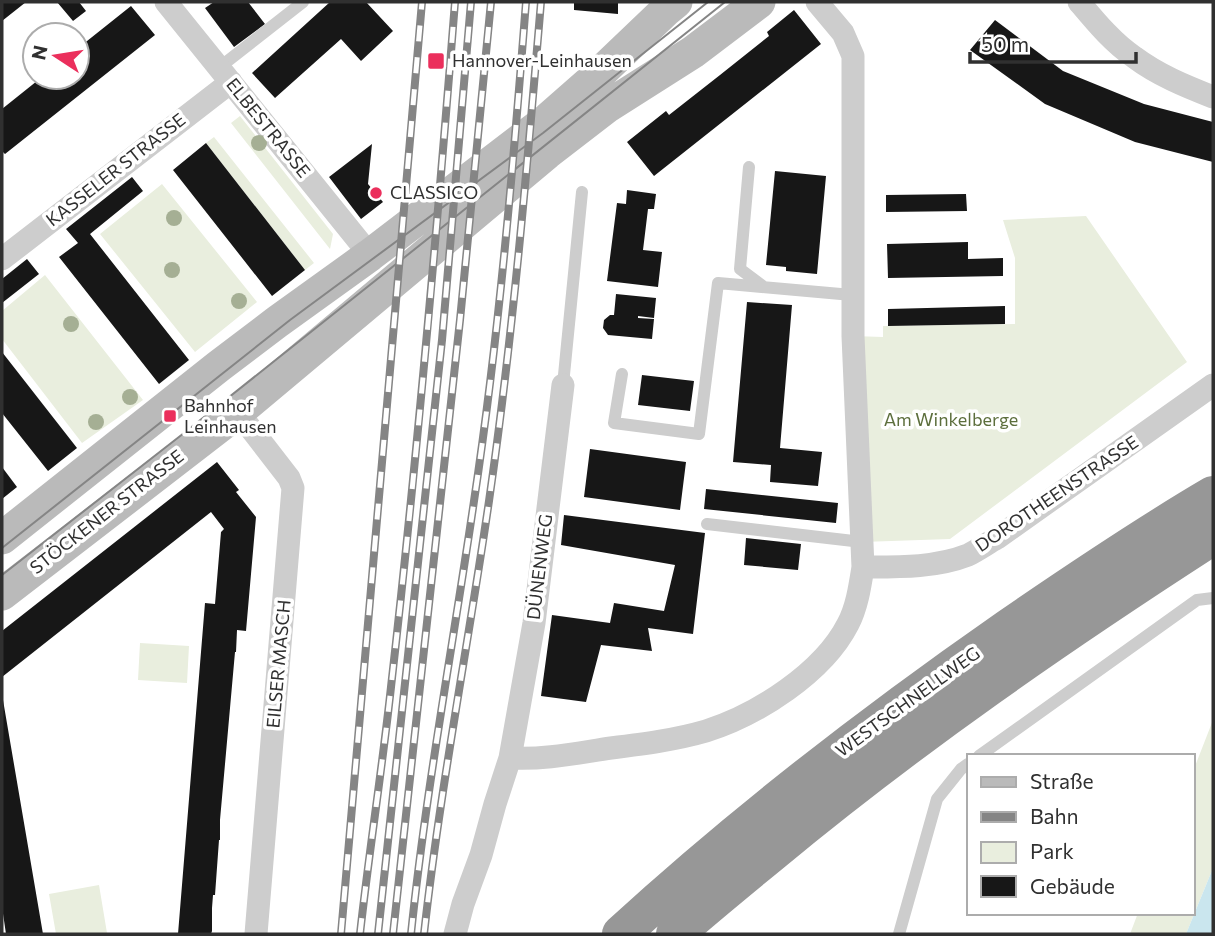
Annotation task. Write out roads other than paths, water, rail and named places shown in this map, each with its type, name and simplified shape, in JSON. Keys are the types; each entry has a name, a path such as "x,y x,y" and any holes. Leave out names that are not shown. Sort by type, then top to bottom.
{"highway":[{"name":"WESTSCHNELLWEG","path":"621,934 805,778 931,683 1081,579 1213,495"},
{"name":"WESTSCHNELLWEG","path":"675,934 830,805 961,706 1102,608 1213,536"}],"street":[{"name":"ELBESTRASSE","path":"166,2 370,255"},
{"name":"STÖCKENER STRASSE","path":"2,594 238,412 547,153 608,106 693,52 759,2"},
{"path":"510,758 535,760 666,740 706,731 744,716 800,681 825,657 848,624 860,591 863,567 852,295 853,56 843,33 817,2"},
{"path":"1079,2 1096,23 1132,56 1174,82 1213,97"},
{"path":"2,538 219,366 548,119 597,76 667,5"},
{"name":"KASSELER STRASSE","path":"2,259 225,75"},
{"name":"DÜNENWEG","path":"456,934 510,758 534,623 563,385"},
{"name":"DOROTHEENSTRASSE","path":"863,567 935,564 968,555 997,538 1213,385"},
{"name":"EILSER MASCH","path":"238,412 289,478 293,488 256,934"}],"lane":[{"path":"225,75 303,2"},
{"path":"748,167 740,269 765,287"},
{"name":"DÜNENWEG","path":"563,385 582,192"},
{"path":"622,374 614,423 699,434 718,283 852,295"},
{"path":"706,524 862,542"},
{"path":"982,754 1197,600 1213,598"},
{"path":"899,934 937,799 967,765"}],"water":[{"path":"1213,868 1213,934 1186,934"}],"tram line":[{"path":"2,548 290,320 543,133 708,2"},
{"path":"2,575 725,2"}],"railway":[{"path":"341,934 422,2"},
{"path":"360,934 409,516 455,2"},
{"path":"378,934 442,340 471,2"},
{"path":"393,934 460,320 491,2"},
{"path":"411,934 424,825 491,376 526,2"},
{"path":"424,934 438,826 498,439 519,251 541,2"}],"place":[{"name":"Hannover-Leinhausen","path":"436,61"},
{"name":"CLASSICO","path":"376,193"},
{"name":"Bahnhof Leinhausen","path":"170,416"}],"park label":[{"name":"Am Winkelberge","path":"951,420"}]}
